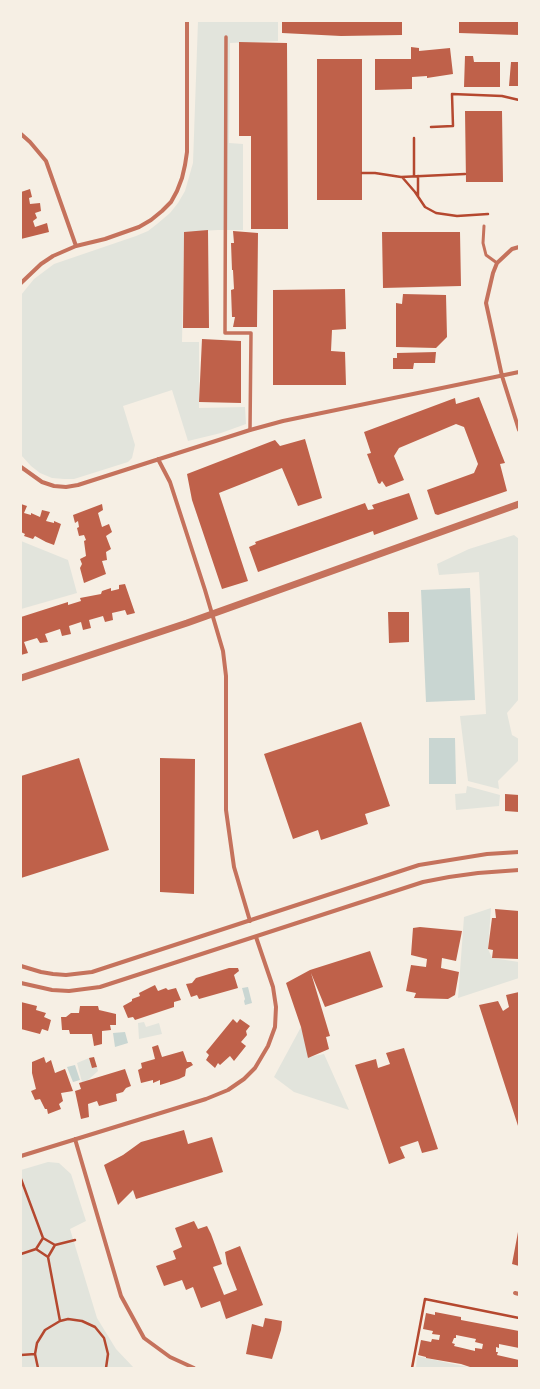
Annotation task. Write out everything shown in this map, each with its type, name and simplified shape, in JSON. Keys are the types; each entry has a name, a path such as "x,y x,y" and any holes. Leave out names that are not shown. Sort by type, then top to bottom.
{"street":[{"path":"21,284 41,264 53,256 76,246 120,234 139,227 151,220 171,202 177,191 185,165 187,152 187,21"},
{"path":"226,37 225,333 251,333 250,430"},
{"path":"21,134 46,161 76,246"},
{"path":"519,247 512,249 497,264 493,273 486,304 502,376 519,430"},
{"path":"21,467 42,482 54,486 66,487 78,485 250,430 283,421 519,372"},
{"path":"158,459 170,482 213,614 225,662 226,810 234,867 250,921"},
{"path":"21,678 213,614 519,504"},
{"path":"21,966 41,972 60,975 92,972 419,865 487,854 519,852"},
{"path":"21,982 41,988 69,991 100,987 423,882 478,873 519,870"},
{"path":"21,1156 206,1099 228,1090 244,1079 255,1068 268,1046 275,1027 276,1007 273,987 256,937"},
{"path":"75,1139 121,1296 144,1338 170,1357 194,1368"}],"lane":[{"path":"484,226 483,243 486,255 497,264"}],"path":[{"path":"431,127 453,126 452,94 502,96 519,100"},
{"path":"414,138 418,197"},
{"path":"362,173 375,173 401,177 465,174"},
{"path":"401,177 425,207 436,213 457,216 488,214"},
{"path":"21,1179 42,1238 55,1245 75,1240"},
{"path":"21,1254 36,1249 42,1238"},
{"path":"55,1245 48,1257 60,1321"},
{"path":"36,1249 48,1257"},
{"path":"412,1368 425,1299 519,1318"},
{"path":"38,1368 35,1354 37,1343 45,1330 60,1321 68,1319 82,1321 95,1327 104,1338 108,1354 106,1368"},
{"path":"21,1355 35,1354"}],"shaded area":[{"path":"198,21 278,21 278,41 230,43 229,143 243,144 243,230 184,232 182,342 199,342 199,408 245,407 246,424 221,433 188,441 172,390 123,406 135,445 132,458 128,462 74,479 52,478 40,473 21,455 21,295 34,279 54,264 148,231 170,213 178,203 185,191 193,163"},
{"path":"514,535 519,539 519,699 507,713 512,735 519,739 519,760 498,781 499,789 468,781 460,716 486,714 479,572 439,575 437,564 469,549"},
{"path":"21,541 68,560 77,593 21,609"},
{"path":"470,588 475,700 426,702 421,590"},
{"path":"429,738 455,738 456,784 429,784"},
{"path":"467,786 500,795 499,806 456,810 455,794 466,793"},
{"path":"491,908 488,949 492,958 519,962 519,978 458,998 464,917"},
{"path":"248,987 252,1003 245,1005 242,988"},
{"path":"144,1022 146,1027 159,1023 162,1034 139,1039 138,1023"},
{"path":"301,1027 309,1057 324,1054 349,1110 294,1092 274,1077"},
{"path":"125,1032 128,1043 115,1047 113,1033"},
{"path":"89,1058 92,1068 97,1067 98,1071 87,1081 82,1082 77,1063"},
{"path":"75,1065 80,1080 73,1082 67,1067"},
{"path":"48,1162 59,1163 71,1174 86,1221 70,1229 97,1318 116,1349 134,1368 21,1368 21,1170"},
{"path":"417,1356 453,1364 473,1368 416,1368"}],"building":[{"path":"282,21 402,21 402,35 341,36 282,33"},
{"path":"459,21 519,21 519,35 459,33"},
{"path":"239,42 287,43 288,229 251,229 251,136 239,136"},
{"path":"411,47 419,48 419,51 450,48 453,74 427,78 427,76 412,77 412,89 375,90 375,59 411,59"},
{"path":"465,56 473,56 474,62 500,62 500,87 464,87"},
{"path":"317,59 362,59 362,200 317,200"},
{"path":"511,62 519,62 519,86 509,86"},
{"path":"465,111 502,111 503,182 466,182"},
{"path":"30,189 32,197 29,198 30,204 40,203 41,211 35,213 37,218 33,221 35,227 47,223 49,232 21,239 21,192"},
{"path":"208,230 209,328 183,328 184,232"},
{"path":"233,231 258,233 257,327 233,327 235,317 232,317 231,290 234,289 231,243 234,243"},
{"path":"382,232 460,232 461,286 383,288"},
{"path":"345,289 346,329 332,330 331,351 345,352 346,385 273,385 273,290"},
{"path":"403,294 446,295 447,337 436,348 396,347 396,303 402,304"},
{"path":"202,339 241,341 241,403 199,402"},
{"path":"436,352 435,363 414,363 413,369 393,369 393,358 397,358 397,353"},
{"path":"479,397 505,463 500,464 507,491 438,515 435,514 427,490 474,473 478,464 464,427 456,424 399,448 394,456 404,480 386,487 382,481 380,484 378,483 367,454 371,453 364,432 455,398 456,404"},
{"path":"305,439 322,498 298,506 282,468 219,493 248,581 222,589 192,500 187,474 275,440 280,446"},
{"path":"409,493 418,519 374,535 373,531 258,572 249,547 256,544 255,542 365,503 368,510 374,509 372,505"},
{"path":"21,504 27,506 24,513 31,515 31,513 40,517 42,510 50,512 46,521 54,523 54,521 61,524 54,545 35,536 33,539 24,536 25,534 21,532"},
{"path":"102,504 103,510 98,513 102,527 109,524 112,532 106,536 111,549 106,552 107,560 102,561 106,574 84,583 80,568 82,564 80,559 86,556 84,541 86,540 84,535 79,536 77,528 79,527 78,521 75,523 73,515"},
{"path":"125,584 135,613 127,615 125,610 112,613 113,620 105,622 103,616 89,620 91,628 83,630 81,622 69,626 71,634 62,636 60,629 45,634 48,642 40,643 37,638 24,642 28,653 21,655 21,617 68,602 68,605 81,601 80,598 101,594 102,591 111,588 111,591 119,589 119,585"},
{"path":"388,612 409,612 409,642 389,643"},
{"path":"361,722 390,806 365,814 368,824 321,840 318,830 293,839 264,754"},
{"path":"79,758 109,850 21,878 21,776"},
{"path":"160,758 195,759 194,894 160,892"},
{"path":"505,794 519,795 519,812 505,811"},
{"path":"495,909 519,911 519,959 492,958 493,950 488,949 492,918 496,918"},
{"path":"420,927 462,931 456,961 442,958 441,968 459,972 455,995 448,999 414,998 416,993 406,991 411,965 426,967 427,959 411,955 413,928"},
{"path":"370,951 383,987 325,1007 311,973 330,1036 326,1037 329,1049 308,1058 301,1027 286,983 310,970"},
{"path":"229,968 238,968 239,971 234,975 238,988 199,999 197,995 191,997 186,984 192,983 196,978"},
{"path":"155,985 158,991 166,988 168,990 176,988 181,1000 174,1002 174,1007 135,1020 133,1017 128,1018 123,1006 132,1001 132,999 140,996 139,993"},
{"path":"519,992 519,1129 479,1005 498,1001 503,1011 509,1007 506,995"},
{"path":"21,1002 37,1006 36,1010 46,1013 44,1017 51,1020 48,1031 42,1029 40,1034 21,1029"},
{"path":"80,1006 98,1006 99,1010 116,1014 116,1025 110,1025 111,1030 102,1031 102,1044 94,1046 92,1034 70,1034 69,1030 62,1030 61,1017 66,1017 71,1013 79,1013"},
{"path":"233,1019 237,1023 240,1019 250,1026 246,1031 247,1035 241,1042 246,1046 234,1061 230,1056 220,1065 218,1063 215,1068 206,1060 209,1055 206,1052"},
{"path":"158,1045 162,1057 183,1051 187,1062 191,1062 193,1065 186,1069 185,1076 179,1079 160,1085 160,1080 153,1083 153,1080 141,1083 138,1070 142,1068 141,1063 155,1059 152,1047"},
{"path":"404,1048 438,1149 422,1153 418,1141 400,1147 405,1158 389,1164 355,1065 376,1059 378,1068 390,1064 386,1053"},
{"path":"44,1057 46,1063 51,1060 55,1073 65,1069 73,1091 61,1093 63,1101 59,1104 61,1109 48,1114 47,1109 45,1109 40,1099 35,1100 31,1091 36,1089 32,1073 32,1062"},
{"path":"94,1057 97,1067 92,1068 89,1058"},
{"path":"125,1069 131,1086 126,1088 123,1092 116,1094 117,1101 99,1106 97,1101 88,1104 89,1117 81,1119 75,1091 81,1089 79,1083"},
{"path":"184,1130 188,1144 212,1137 223,1172 136,1199 133,1190 118,1205 104,1165 123,1155 141,1142"},
{"path":"194,1221 198,1229 207,1226 211,1234 222,1264 213,1267 224,1295 237,1290 227,1264 225,1252 240,1246 263,1305 226,1319 220,1301 201,1308 193,1287 186,1290 182,1280 164,1286 156,1266 176,1259 173,1251 182,1247 175,1228"},
{"path":"519,1232 519,1266 512,1264"},
{"path":"435,1312 461,1317 461,1320 519,1331 519,1348 499,1344 499,1348 496,1347 496,1352 498,1352 497,1355 519,1360 519,1368 473,1368 418,1355 421,1340 431,1342 432,1339 439,1340 440,1335 432,1334 433,1331 423,1329 426,1313 435,1315","holes":["456,1335 476,1339 475,1342 483,1344 482,1349 475,1348 475,1351 454,1346 455,1344 452,1343 454,1338 456,1338"]},
{"path":"265,1318 282,1321 281,1330 272,1359 246,1354 252,1324 263,1327"}]}
